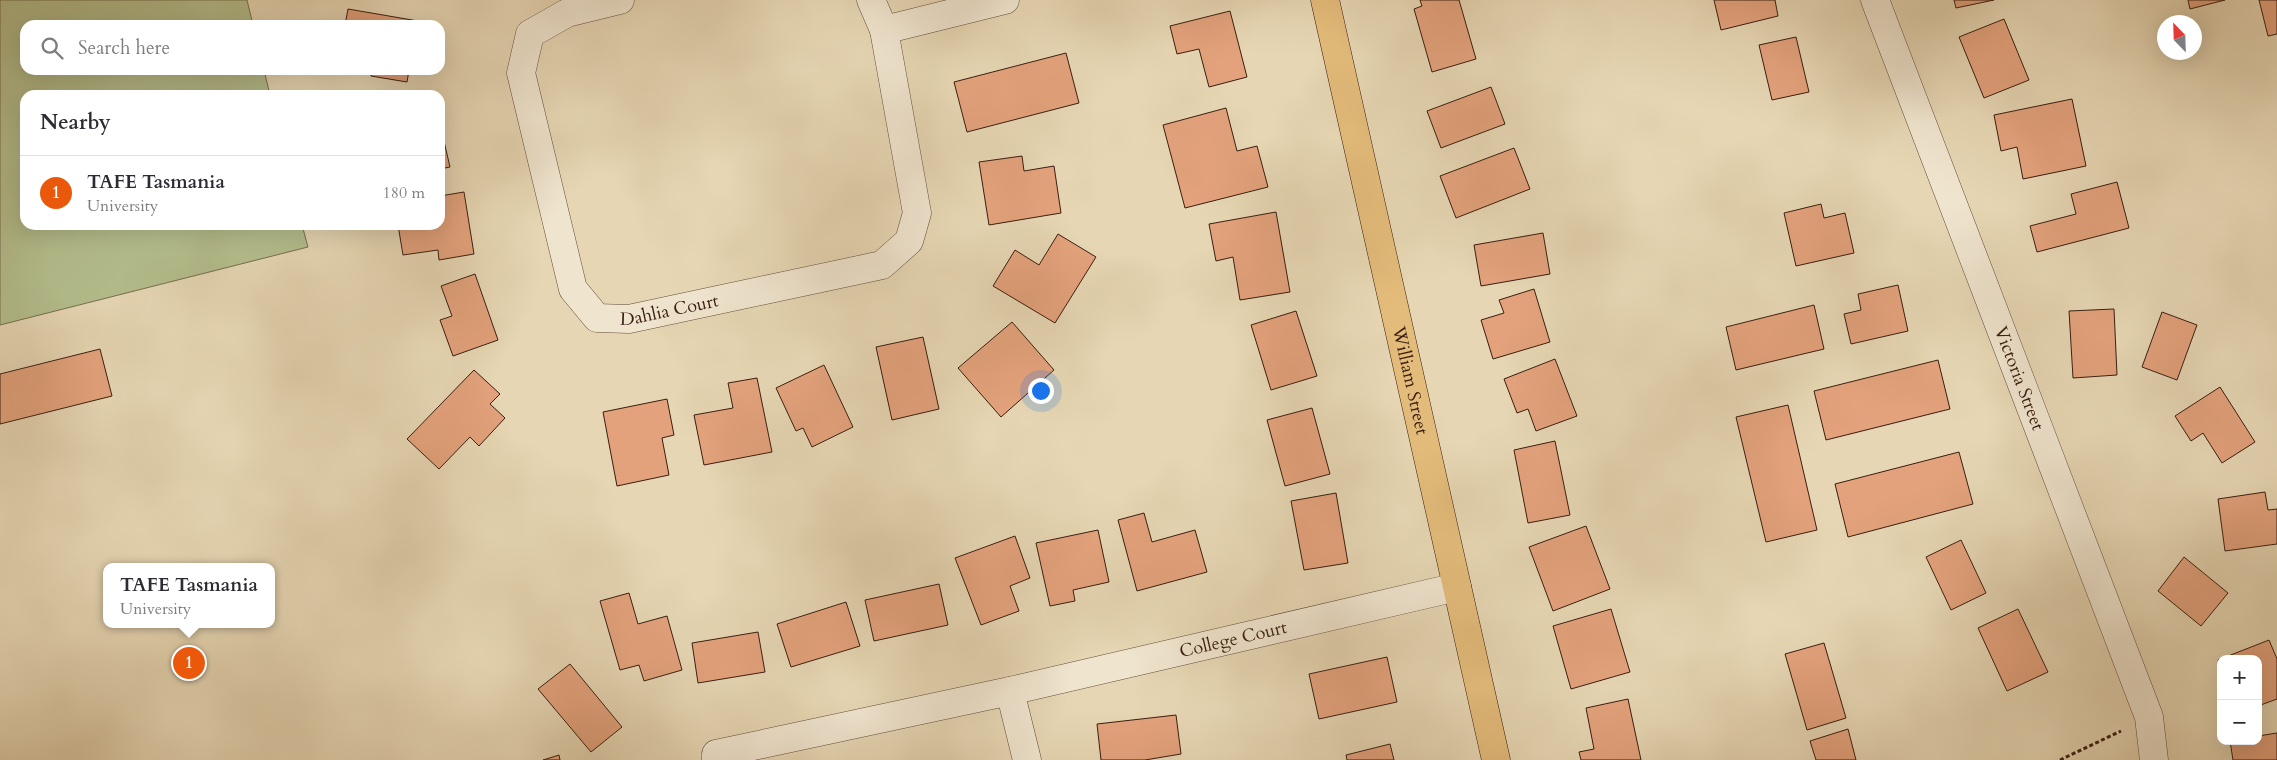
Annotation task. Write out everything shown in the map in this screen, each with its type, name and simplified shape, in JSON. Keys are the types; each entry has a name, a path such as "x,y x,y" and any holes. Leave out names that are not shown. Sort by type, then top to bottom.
{"main road":[{"name":"William Street","path":"1324,0 1496,760"}],"street":[{"name":"Dahlia Court","path":"620,0 567,13 530,34 521,73 573,289 597,318 630,319 882,265 909,241 917,213 884,30 871,0"},
{"path":"884,30 1005,0"},
{"name":"Victoria Street","path":"1875,0 2149,717 2154,760"},
{"name":"College Court","path":"716,760 716,754 1010,691 1457,587"},
{"path":"1010,691 1027,760"}],"path":[{"path":"2060,760 2149,717"}],"green space":[{"path":"0,0 247,0 252,20 20,20 20,75 265,75 269,90 20,90 20,230 303,230 308,247 0,325"}],"building":[{"path":"1420,0 1459,0 1476,59 1432,72 1414,9 1422,6"},
{"path":"1714,0 1775,0 1778,16 1721,30"},
{"path":"1954,0 1994,0 1956,8"},
{"path":"2188,0 2225,0 2190,9"},
{"path":"2259,0 2277,0 2277,34 2268,36"},
{"path":"348,9 412,20 346,20"},
{"path":"1230,11 1247,77 1209,87 1199,49 1177,54 1170,26"},
{"path":"2004,19 2029,80 1984,98 1959,37"},
{"path":"1796,37 1809,92 1772,100 1759,45"},
{"path":"1066,53 1079,103 967,132 954,82"},
{"path":"371,75 408,75 407,82"},
{"path":"1491,87 1505,124 1441,148 1427,111"},
{"path":"2072,99 2086,166 2023,179 2017,147 2001,151 1994,115"},
{"path":"1226,108 1237,151 1257,146 1268,187 1185,208 1163,125"},
{"path":"445,146 450,167 445,168"},
{"path":"1514,148 1530,189 1456,218 1440,176"},
{"path":"1022,156 1024,171 1054,166 1061,213 989,225 979,162"},
{"path":"2117,182 2129,228 2037,252 2030,226 2076,214 2071,194"},
{"path":"464,192 474,254 439,260 438,250 403,255 399,230 445,230 445,195"},
{"path":"1821,204 1824,218 1845,213 1854,253 1796,266 1784,213"},
{"path":"1276,212 1290,292 1240,300 1233,257 1216,261 1209,224"},
{"path":"1543,233 1550,274 1481,286 1474,245"},
{"path":"1058,234 1096,257 1055,323 993,286 1015,250 1039,265"},
{"path":"475,274 498,340 453,356 440,320 452,316 441,286"},
{"path":"1898,285 1908,331 1851,344 1844,314 1861,310 1858,294"},
{"path":"1534,289 1550,342 1493,359 1481,320 1504,313 1499,300"},
{"path":"1814,305 1824,349 1736,370 1726,327"},
{"path":"2114,309 2117,375 2073,378 2069,311"},
{"path":"1296,311 1317,376 1271,390 1251,325"},
{"path":"2162,312 2197,325 2177,380 2142,367"},
{"path":"1012,322 1054,370 1001,417 958,368"},
{"path":"923,337 939,409 892,420 876,347"},
{"path":"100,349 112,396 0,424 0,374"},
{"path":"1555,359 1577,416 1536,431 1528,409 1517,413 1504,379"},
{"path":"1938,360 1950,409 1826,440 1814,391"},
{"path":"824,365 853,427 812,447 803,428 796,431 776,388"},
{"path":"474,370 500,394 490,404 505,418 479,446 470,437 439,469 407,439"},
{"path":"757,378 772,452 704,465 694,415 733,408 728,383"},
{"path":"2220,387 2255,442 2222,463 2203,433 2191,441 2175,416"},
{"path":"667,399 674,435 662,438 669,475 617,486 603,412"},
{"path":"1788,405 1817,530 1766,542 1736,417"},
{"path":"1312,408 1330,474 1285,486 1267,420"},
{"path":"1555,441 1570,515 1528,523 1514,450"},
{"path":"1959,452 1973,504 1848,537 1835,484"},
{"path":"2265,492 2268,510 2277,509 2277,544 2225,551 2218,499"},
{"path":"1336,493 1348,563 1304,570 1291,501"},
{"path":"1144,513 1152,542 1195,530 1207,572 1137,591 1118,520"},
{"path":"1586,526 1610,589 1553,611 1529,547"},
{"path":"1098,530 1109,582 1073,590 1075,601 1050,606 1036,543"},
{"path":"1015,536 1030,578 1010,586 1019,611 981,625 955,558"},
{"path":"1961,540 1986,593 1951,610 1926,557"},
{"path":"2184,557 2228,593 2201,626 2158,591"},
{"path":"939,584 948,625 874,641 865,600"},
{"path":"629,593 638,624 667,616 682,670 644,681 639,665 620,670 600,601"},
{"path":"846,602 860,646 791,667 777,624"},
{"path":"1611,609 1630,672 1571,689 1553,626"},
{"path":"2018,609 2048,672 2007,691 1978,628"},
{"path":"758,632 765,672 698,683 692,643"},
{"path":"2269,640 2277,659 2277,699 2262,705 2262,655 2231,655"},
{"path":"1824,643 1846,718 1807,730 1785,654"},
{"path":"1387,657 1397,702 1319,719 1309,674"},
{"path":"570,664 622,727 591,752 538,689"},
{"path":"1628,699 1641,760 1581,760 1579,752 1594,749 1586,708"},
{"path":"1176,715 1181,754 1145,760 1101,760 1097,724"},
{"path":"1848,729 1856,760 1816,760 1810,741"},
{"path":"2277,733 2277,760 2233,760 2231,745 2262,745 2262,735"},
{"path":"1390,744 1394,760 1347,760 1346,755"},
{"path":"559,755 560,760 543,760"}],"place":[{"name":"TAFE Tasmania","path":"189,663"}]}
